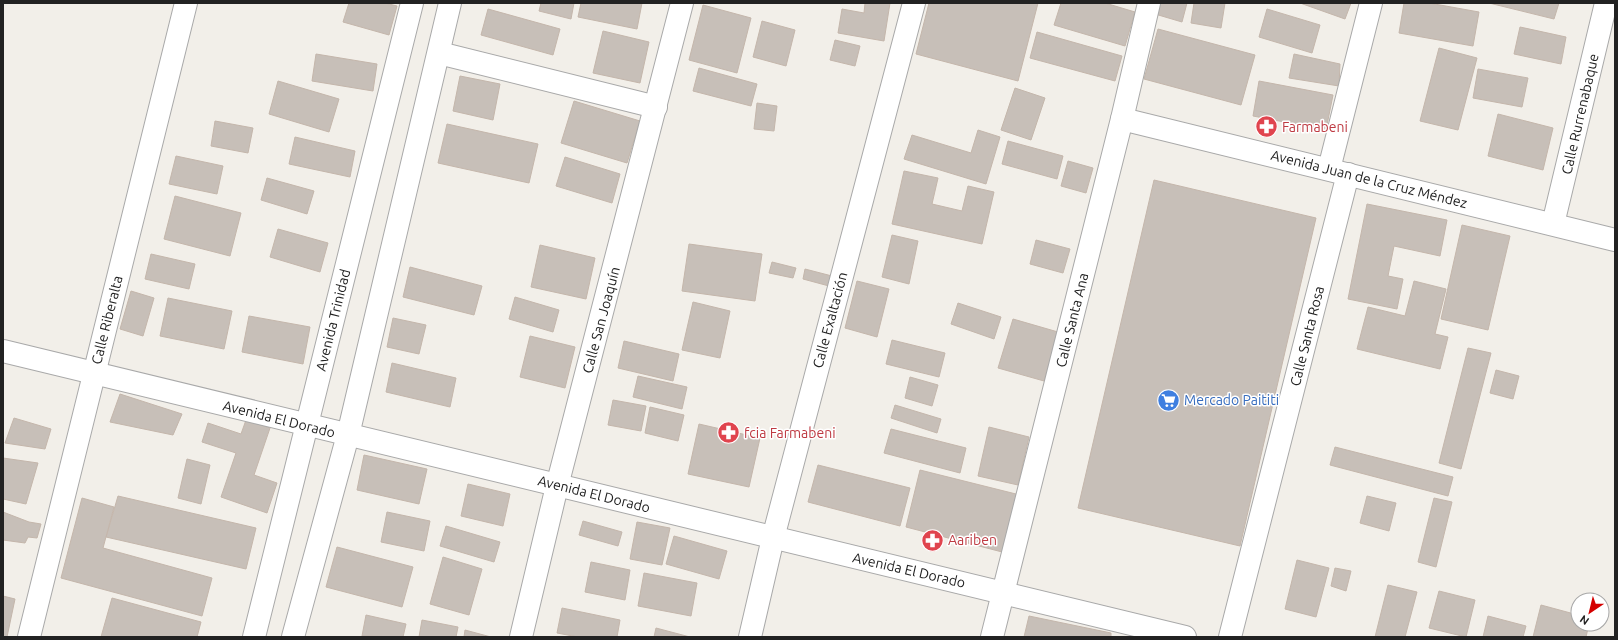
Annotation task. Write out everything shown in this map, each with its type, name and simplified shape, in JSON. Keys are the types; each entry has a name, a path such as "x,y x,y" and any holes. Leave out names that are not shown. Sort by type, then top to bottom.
{"street":[{"name":"Calle Riberalta","path":"28,637 186,3"},
{"name":"Avenida Trinidad","path":"254,637 412,3"},
{"name":"Calle San Joaquín","path":"521,637 557,486 682,3"},
{"name":"Calle Exaltación","path":"750,637 773,538 914,3"},
{"name":"Calle Santa Ana","path":"992,637 1122,119 1147,3"},
{"name":"Calle Santa Rosa","path":"1230,637 1338,172 1371,3"},
{"name":"Calle Rurrenabaque","path":"1553,224 1606,3"},
{"path":"293,637 348,435 439,53 445,4"},
{"path":"439,53 656,107"},
{"name":"Avenida Juan de la Cruz Méndez","path":"1122,119 1615,240"},
{"name":"Avenida El Dorado","path":"3,351 1185,637"}],"building":[{"path":"349,3 385,3 397,6 389,35 343,22"},
{"path":"541,3 574,3 571,19 539,11"},
{"path":"581,3 642,3 637,29 578,17"},
{"path":"865,3 890,3 884,41 838,33 842,9 864,13"},
{"path":"929,3 1038,3 1018,81 916,54"},
{"path":"1061,3 1105,3 1135,12 1125,46 1054,25"},
{"path":"1159,3 1187,3 1182,22 1155,14"},
{"path":"1194,3 1225,3 1221,28 1191,23"},
{"path":"1300,3 1351,3 1345,19"},
{"path":"1404,3 1429,3 1479,12 1473,46 1399,33"},
{"path":"1489,3 1559,3 1554,19"},
{"path":"703,5 751,18 737,73 689,60"},
{"path":"488,9 560,29 553,55 481,35"},
{"path":"1267,9 1320,25 1312,53 1259,37"},
{"path":"762,21 795,30 786,66 753,57"},
{"path":"1520,27 1566,37 1561,64 1514,54"},
{"path":"1158,29 1255,55 1241,105 1144,79"},
{"path":"603,31 649,42 640,83 593,73"},
{"path":"1037,32 1122,56 1115,81 1030,58"},
{"path":"835,40 860,46 855,66 830,60"},
{"path":"1439,48 1477,58 1458,130 1420,121"},
{"path":"316,54 377,64 373,91 312,81"},
{"path":"1294,54 1340,64 1339,86 1289,78"},
{"path":"699,68 757,84 751,106 693,91"},
{"path":"1478,69 1528,78 1522,107 1473,98"},
{"path":"460,76 500,84 493,120 453,111"},
{"path":"278,81 339,99 329,132 269,114"},
{"path":"1259,81 1333,95 1326,130 1253,116"},
{"path":"1015,88 1045,98 1031,140 1001,130"},
{"path":"574,101 640,121 627,163 561,143"},
{"path":"757,103 777,106 774,131 754,129"},
{"path":"1498,114 1553,128 1543,170 1488,156"},
{"path":"215,121 253,128 248,153 211,146"},
{"path":"447,124 538,144 529,183 438,163"},
{"path":"978,130 1000,137 986,184 904,159 912,135 971,153"},
{"path":"295,137 355,151 350,177 289,164"},
{"path":"1008,141 1063,156 1057,179 1002,164"},
{"path":"176,156 223,166 217,194 169,184"},
{"path":"565,157 620,174 612,203 556,186"},
{"path":"1068,161 1093,168 1086,193 1061,186"},
{"path":"904,171 938,178 932,204 962,211 968,186 994,192 982,244 892,224"},
{"path":"267,178 314,191 307,214 261,200"},
{"path":"1154,180 1316,218 1240,546 1078,508"},
{"path":"175,196 241,213 230,256 164,239"},
{"path":"1367,204 1447,220 1440,256 1394,246 1388,276 1403,279 1397,309 1348,299"},
{"path":"1462,225 1510,236 1488,330 1441,319"},
{"path":"278,229 328,243 320,272 270,257"},
{"path":"892,235 918,241 909,284 882,277"},
{"path":"1036,240 1070,249 1063,273 1030,264"},
{"path":"689,244 762,254 755,301 682,291"},
{"path":"540,245 595,258 586,299 531,287"},
{"path":"151,254 195,264 189,289 145,279"},
{"path":"772,262 796,268 793,278 769,273"},
{"path":"410,267 482,286 474,315 403,297"},
{"path":"805,269 832,276 829,286 803,279"},
{"path":"857,281 889,289 877,337 845,328"},
{"path":"1414,281 1446,289 1435,334 1448,337 1440,369 1357,349 1368,307 1405,316"},
{"path":"131,291 154,298 143,336 120,329"},
{"path":"515,297 559,310 553,332 509,319"},
{"path":"168,298 232,311 224,349 160,336"},
{"path":"693,302 730,311 720,358 682,350"},
{"path":"958,303 1001,317 994,339 951,324"},
{"path":"249,316 310,327 303,364 242,352"},
{"path":"393,318 426,325 419,354 387,347"},
{"path":"1013,319 1058,332 1044,381 998,368"},
{"path":"530,336 575,347 565,388 520,377"},
{"path":"892,340 945,353 939,377 886,364"},
{"path":"624,341 679,354 673,381 618,368"},
{"path":"1468,348 1491,353 1461,469 1439,463"},
{"path":"392,363 456,378 450,407 386,392"},
{"path":"1496,370 1519,376 1513,399 1490,393"},
{"path":"638,376 687,387 682,409 633,397"},
{"path":"910,377 938,385 932,406 905,398"},
{"path":"120,394 182,414 173,435 110,422"},
{"path":"613,400 646,406 641,431 608,425"},
{"path":"895,405 941,419 937,433 891,418"},
{"path":"650,407 684,415 678,441 645,433"},
{"path":"14,418 51,429 45,449 5,443"},
{"path":"246,420 270,428 254,475 277,483 267,513 221,497 236,453 202,442 208,423 241,434"},
{"path":"699,424 760,438 749,487 688,474"},
{"path":"989,427 1029,437 1018,485 978,476"},
{"path":"891,429 966,448 960,473 884,453"},
{"path":"1335,447 1453,477 1448,496 1330,465"},
{"path":"364,455 427,469 419,504 357,490"},
{"path":"3,458 38,463 26,504 3,499"},
{"path":"187,459 210,465 201,504 178,498"},
{"path":"818,465 910,488 900,526 808,502"},
{"path":"920,470 1020,495 1006,553 906,527"},
{"path":"468,484 510,494 503,526 461,516"},
{"path":"118,496 256,528 246,569 106,537"},
{"path":"1367,496 1396,503 1389,531 1360,523"},
{"path":"82,498 114,507 103,548 212,578 202,616 61,578"},
{"path":"1434,498 1452,502 1436,567 1418,562"},
{"path":"3,512 29,522 41,524 37,538 28,537 25,543 3,540"},
{"path":"387,512 430,521 424,551 381,542"},
{"path":"583,521 622,532 618,546 579,535"},
{"path":"637,522 670,528 662,565 630,559"},
{"path":"446,526 500,542 494,562 440,546"},
{"path":"674,536 727,551 719,579 666,564"},
{"path":"337,547 413,567 402,607 326,587"},
{"path":"443,557 482,569 469,615 430,604"},
{"path":"1297,560 1329,568 1316,617 1285,609"},
{"path":"591,562 630,570 625,600 585,592"},
{"path":"1335,568 1351,571 1346,591 1331,586"},
{"path":"644,573 697,583 691,616 638,606"},
{"path":"1388,585 1417,592 1405,637 1375,637"},
{"path":"1439,591 1475,600 1466,637 1429,628"},
{"path":"3,596 15,599 7,637 3,637"},
{"path":"112,598 201,622 197,637 101,637"},
{"path":"1541,605 1570,613 1570,632 1587,632 1586,637 1533,637"},
{"path":"562,608 620,620 617,637 578,637 557,633"},
{"path":"366,615 406,624 403,637 362,636"},
{"path":"1029,616 1111,633 1111,637 1024,637"},
{"path":"1488,616 1526,626 1523,637 1483,637"},
{"path":"422,620 458,627 456,637 419,637"},
{"path":"656,628 690,637 654,637"},
{"path":"465,630 491,637 464,637"}],"place":[{"name":"Farmabeni","path":"1266,127"},
{"name":"Mercado Paititi","path":"1169,400"},
{"name":"fcia Farmabeni","path":"729,433"},
{"name":"Aariben","path":"933,540"}]}
